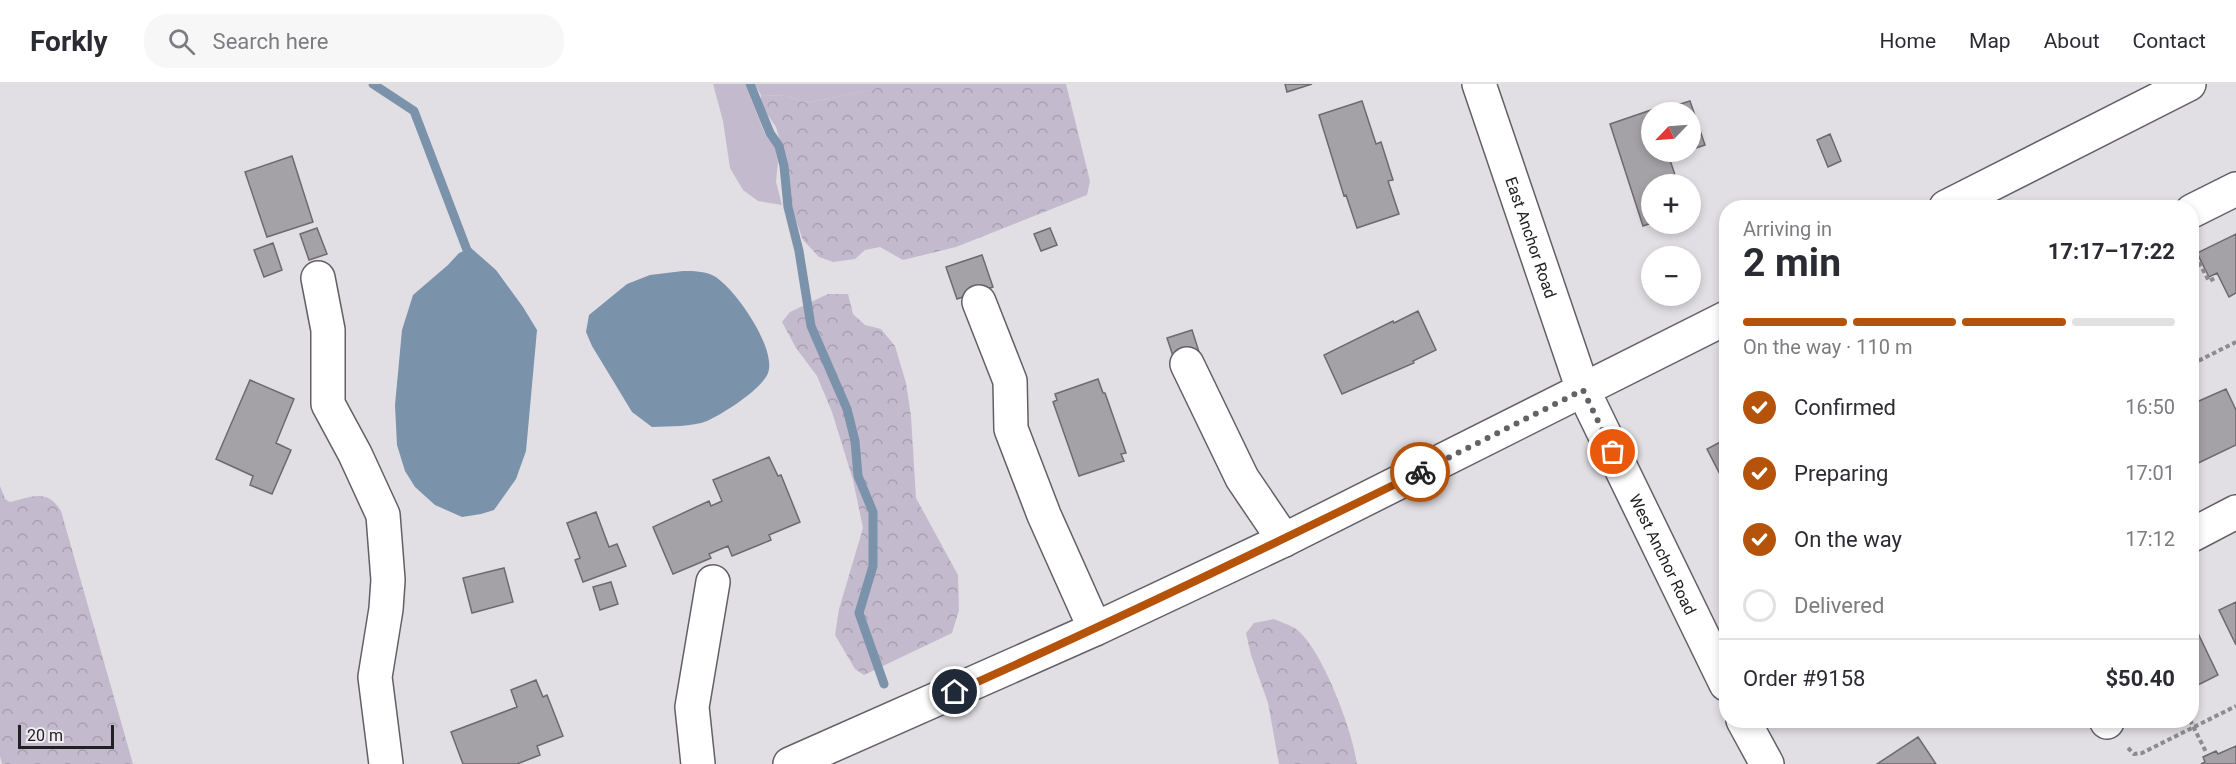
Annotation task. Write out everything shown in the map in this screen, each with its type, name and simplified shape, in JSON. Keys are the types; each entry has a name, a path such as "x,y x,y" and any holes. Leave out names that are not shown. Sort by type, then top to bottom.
{"main road":[{"name":"East Anchor Road","path":"1479,84 1583,390"},
{"path":"1960,200 2188,84"},
{"path":"2199,208 2236,189"},
{"path":"318,278 328,330 328,404 355,454 383,515 387,590 375,677 386,764"},
{"path":"979,302 1010,381 1011,429 1044,514 1095,629"},
{"path":"790,764 1095,629 1284,540 1719,322"},
{"path":"1187,364 1242,478 1284,540"},
{"name":"West Anchor Road","path":"1583,390 1719,668"},
{"path":"2199,531 2236,512"},
{"path":"698,764 692,707 713,582"},
{"path":"1747,728 1767,764"}],"path":[{"path":"2199,262 2209,281 2215,278"},
{"path":"2199,360 2236,342"},
{"path":"2199,724 2236,706"},
{"path":"2128,748 2134,754 2138,754 2192,728"},
{"path":"2194,728 2206,752"}],"green space":[{"path":"713,84 745,84 765,134 775,146 778,162 776,182 782,205 758,201 743,190 730,168 723,121"},
{"path":"754,84 879,84 876,89 807,103 787,96 761,95"},
{"path":"879,84 1066,84 1090,181 1087,195 956,247 903,260 880,247 865,250 855,259 833,262 819,257 803,240 790,204 786,162 776,127 761,105 761,95 787,96 807,103 875,89"},
{"path":"828,294 848,294 853,314 865,325 881,329 895,346 906,383 911,416 916,498 958,575 959,610 952,633 864,675 855,669 835,635 839,609 863,528 853,480 832,412 817,376 796,348 782,322 790,312"},
{"path":"0,486 5,499 10,502 38,496 45,497 56,504 61,511 133,764 2,764 0,756"},
{"path":"1274,619 1296,629 1316,654 1343,712 1357,764 1279,764 1268,703 1251,655 1246,633 1254,623"}],"water":[{"path":"471,248 496,270 537,330 526,451 516,479 494,510 462,517 435,505 415,487 405,471 397,445 395,405 402,330 413,295 459,253"},
{"path":"683,271 703,272 714,276 733,293 760,335 769,362 768,373 750,393 732,407 707,421 687,425 652,427 632,412 592,346 586,332 589,315 627,284 650,275"}],"building":[{"path":"1285,84 1312,84 1287,92"},
{"path":"1362,101 1376,144 1381,142 1393,180 1388,181 1399,214 1357,228 1346,195 1344,196 1319,115"},
{"path":"1641,113 1641,162 1671,162 1675,174 1641,174 1641,220 1610,124"},
{"path":"1701,133 1705,145 1701,146"},
{"path":"1830,134 1841,161 1828,167 1817,140"},
{"path":"292,156 313,222 267,237 245,172"},
{"path":"317,228 327,254 309,260 300,234"},
{"path":"1050,228 1057,245 1041,251 1034,234"},
{"path":"2236,234 2236,293 2229,297 2217,273 2209,277 2199,257 2199,252"},
{"path":"273,243 282,270 264,277 254,250"},
{"path":"982,255 993,287 957,299 946,267"},
{"path":"1418,311 1436,350 1413,361 1414,363 1342,394 1324,355"},
{"path":"1192,330 1199,352 1174,359 1167,338"},
{"path":"1098,379 1126,453 1121,454 1124,461 1079,476 1053,402 1057,400 1055,394"},
{"path":"250,380 294,399 276,443 291,450 272,494 250,485 253,476 216,459"},
{"path":"2226,389 2236,410 2236,445 2199,463 2199,401"},
{"path":"1719,443 1719,472 1707,449"},
{"path":"769,457 778,476 781,475 800,522 769,535 771,540 732,556 728,546 709,554 711,558 673,574 653,527 709,501 711,506 722,501 713,480"},
{"path":"596,512 609,547 617,544 626,566 583,582 575,560 580,558 567,523"},
{"path":"504,568 513,602 472,613 463,578"},
{"path":"611,582 618,604 600,610 593,587"},
{"path":"2236,602 2236,645 2219,610"},
{"path":"2199,635 2218,675 2199,684"},
{"path":"536,680 543,697 547,695 563,736 537,746 540,755 517,764 463,764 451,732 517,707 511,690"},
{"path":"1918,737 1936,764 1877,764"},
{"path":"2236,746 2236,764 2201,764 2205,762 2203,757 2216,751 2218,754"}],"waterway":[{"path":"373,84 414,111 467,250"},
{"path":"750,84 770,133 779,146 784,166 788,207 799,251 811,326 847,409 855,441 858,476 873,512 873,566 859,613 884,684"}],"way so far":[{"path":"1420,472 1583,390 1613,452"}],"route":[{"path":"955,692 1284,540 1420,472"}]}
